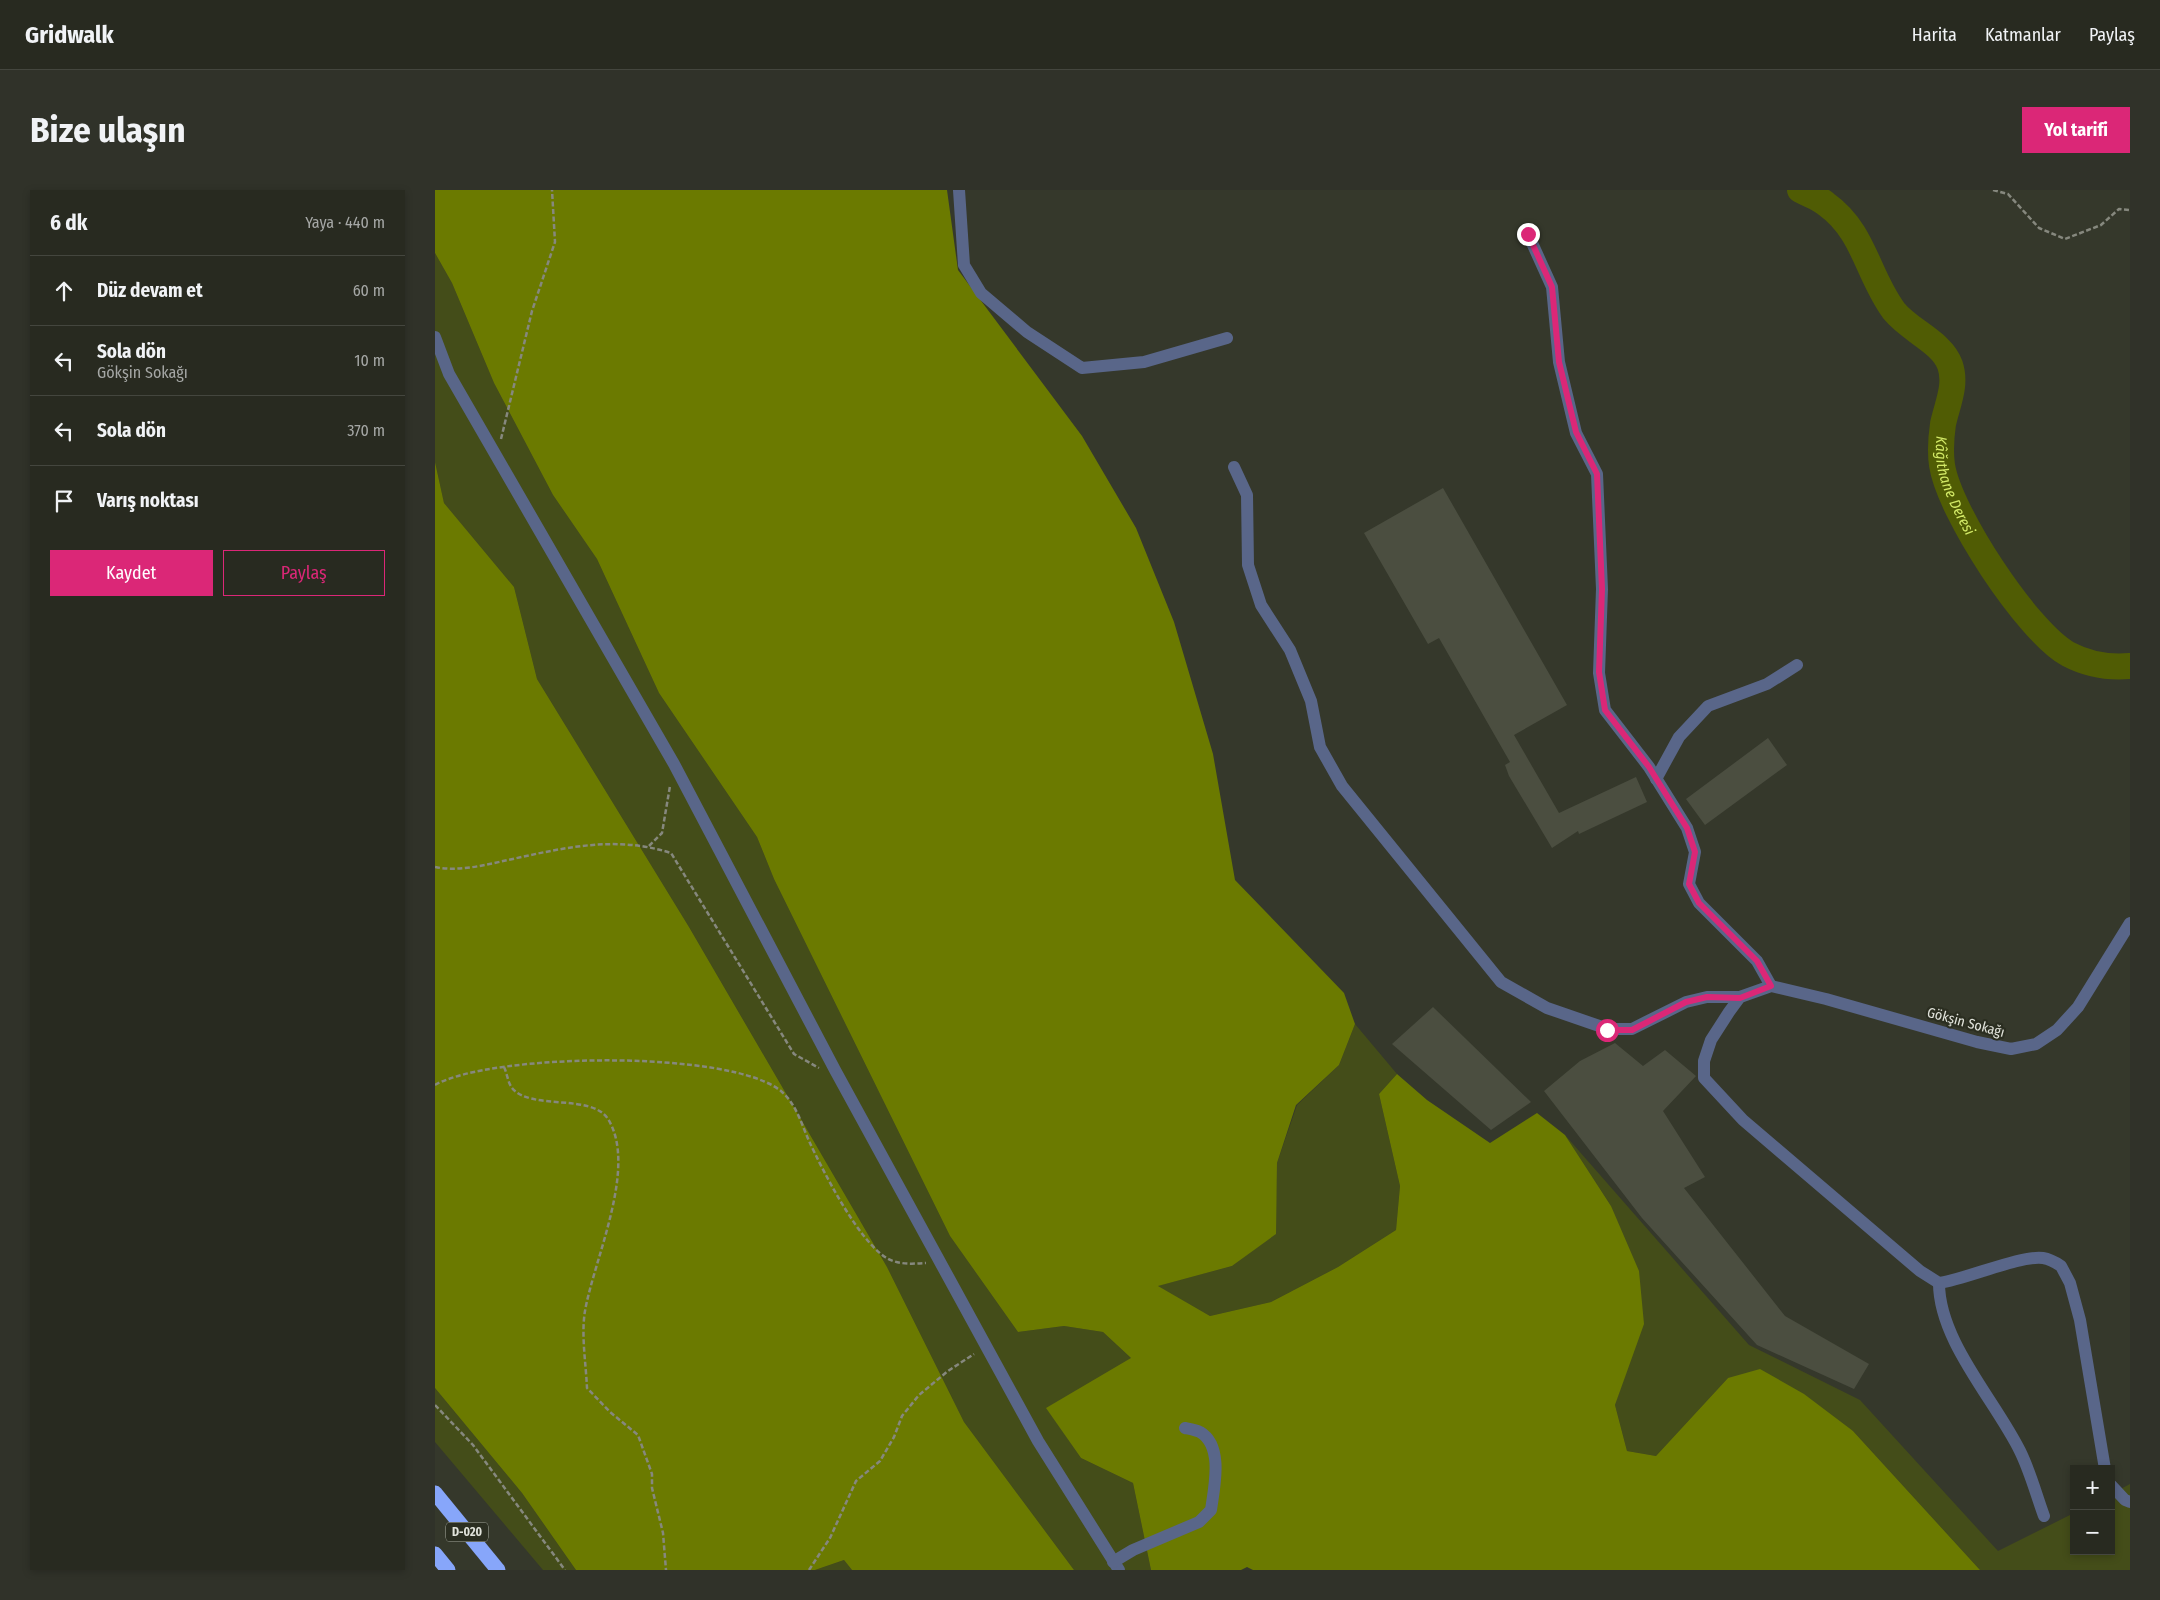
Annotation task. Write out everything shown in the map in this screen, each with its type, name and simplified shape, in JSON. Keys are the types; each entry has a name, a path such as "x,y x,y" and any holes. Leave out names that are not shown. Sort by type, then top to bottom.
{"highway":[{"name":"D-020","path":"435,1493 498,1570"},
{"name":"D-020","path":"435,1554 448,1570"}],"street":[{"path":"959,190 964,265 981,293 1027,332 1082,368 1145,362 1227,338"},
{"path":"1234,467 1247,495 1248,565 1261,605 1290,650 1311,700 1320,747 1342,786 1501,982 1547,1008 1607,1030 1632,1030 1686,1002 1707,997 1740,998 1771,986 1757,961 1699,903 1689,884 1695,852 1687,828 1656,779 1605,710 1599,672 1602,589 1597,474 1576,432 1559,362 1552,287 1528,234"},
{"path":"435,337 449,374 674,764 840,1080 1038,1441 1116,1566 1140,1546 1199,1522 1211,1510 1215,1459 1211,1442 1200,1432 1185,1428"},
{"path":"1656,779 1679,737 1708,706 1767,684 1797,665"},
{"name":"Gökşin Sokağı","path":"1771,986 2011,1049 2035,1044 2057,1030 2078,1007 2130,924"},
{"path":"1740,998 1711,1040 1704,1061 1704,1078 1709,1086 1750,1126 1920,1272 1939,1283 1957,1281 2014,1263 2041,1258 2061,1266 2070,1283 2080,1320 2104,1465"},
{"path":"1939,1283 1939,1297 1953,1341 2021,1452 2044,1516"},
{"path":"2115,1489 2125,1500 2130,1502"}],"path":[{"path":"497,457 532,311 555,242 552,190"},
{"path":"1993,190 2008,194 2039,228 2065,239 2101,225 2119,209 2130,210"},
{"path":"649,846 662,833 674,764"},
{"path":"435,867 444,869 489,864 577,845 613,843 649,846 671,853 794,1054 840,1080"},
{"path":"435,1085 447,1078 504,1067 591,1059 670,1062 745,1075 767,1083 783,1092 796,1111 822,1169 864,1237 886,1258 904,1264 940,1262"},
{"path":"504,1067 511,1087 520,1094 533,1100 572,1102 593,1109 606,1116 613,1131 617,1150 615,1197 585,1313 587,1388 610,1412 638,1435 651,1474 652,1488 663,1533 666,1570"},
{"path":"809,1570 830,1538 856,1482 879,1461 894,1437 902,1416 919,1395 948,1371 986,1346"},
{"path":"435,1405 473,1445 565,1570"}],"green space":[{"path":"435,190 947,190 958,270 1082,436 1136,528 1174,622 1213,754 1235,880 1344,993 1355,1024 1339,1065 1296,1105 1277,1163 1276,1234 1232,1266 1158,1286 1210,1316 1271,1302 1338,1267 1396,1230 1400,1186 1379,1094 1397,1074 1427,1100 1490,1143 1537,1113 1565,1135 1611,1206 1639,1271 1644,1324 1615,1405 1627,1451 1656,1456 1728,1378 1760,1369 1804,1394 1853,1431 1980,1570 1253,1570 1247,1567 1241,1570 1151,1570 1133,1483 1081,1458 1046,1408 1131,1358 1103,1332 1064,1326 1018,1332 950,1236 774,879 757,837 659,693 597,559 553,495 494,383 452,283 435,253"},
{"path":"435,253 452,283 494,383 553,495 597,559 659,693 757,837 774,879 950,1236 1018,1332 1064,1326 1103,1332 1132,1359 1047,1408 1081,1458 1133,1483 1151,1570 1074,1570 964,1422 887,1267 689,927 537,679 514,587 444,503 435,462"},
{"path":"435,462 444,503 514,587 537,679 689,927 887,1267 964,1422 1074,1570 852,1570 844,1560 815,1570 576,1570 522,1493 435,1388"},
{"path":"1355,1024 1397,1074 1379,1094 1400,1186 1396,1230 1338,1267 1271,1302 1210,1316 1157,1286 1232,1266 1275,1234 1277,1163 1297,1105 1339,1065"},
{"path":"1565,1135 1749,1345 1860,1400 1998,1551 2070,1515 2070,1555 2115,1555 2115,1492 2130,1484 2130,1570 1980,1570 1853,1431 1728,1378 1656,1456 1627,1451 1615,1405 1626,1372 1611,1206"},
{"path":"435,1388 522,1493 576,1570 543,1570 435,1442"},
{"path":"844,1560 852,1570 815,1570"}],"building":[{"path":"1443,488 1567,705 1514,735 1559,813 1636,777 1647,802 1579,834 1578,831 1552,848 1509,776 1505,765 1510,762 1439,638 1428,644 1364,533"},
{"path":"1768,738 1787,765 1705,825 1686,799"},
{"path":"1433,1007 1531,1102 1491,1130 1392,1044"},
{"path":"1615,1043 1643,1066 1665,1050 1696,1076 1663,1111 1705,1177 1684,1188 1785,1316 1869,1364 1854,1389 1757,1345 1642,1218 1544,1091 1580,1061"}],"waterway":[{"name":"Kâğıthane Deresi","path":"1800,190 1820,200 1839,215 1858,241 1877,283 1894,311 1908,325 1933,343 1946,357 1952,372 1952,387 1942,429 1942,465 1948,486 1959,511 1992,568 2032,621 2051,641 2068,654 2098,664 2130,666"}],"route":[{"path":"1528,234 1552,287 1559,362 1576,432 1597,474 1602,589 1599,672 1605,710 1649,767 1687,828 1695,852 1689,884 1699,903 1757,961 1771,986 1740,998 1707,997 1686,1002 1632,1030 1607,1030"}]}
